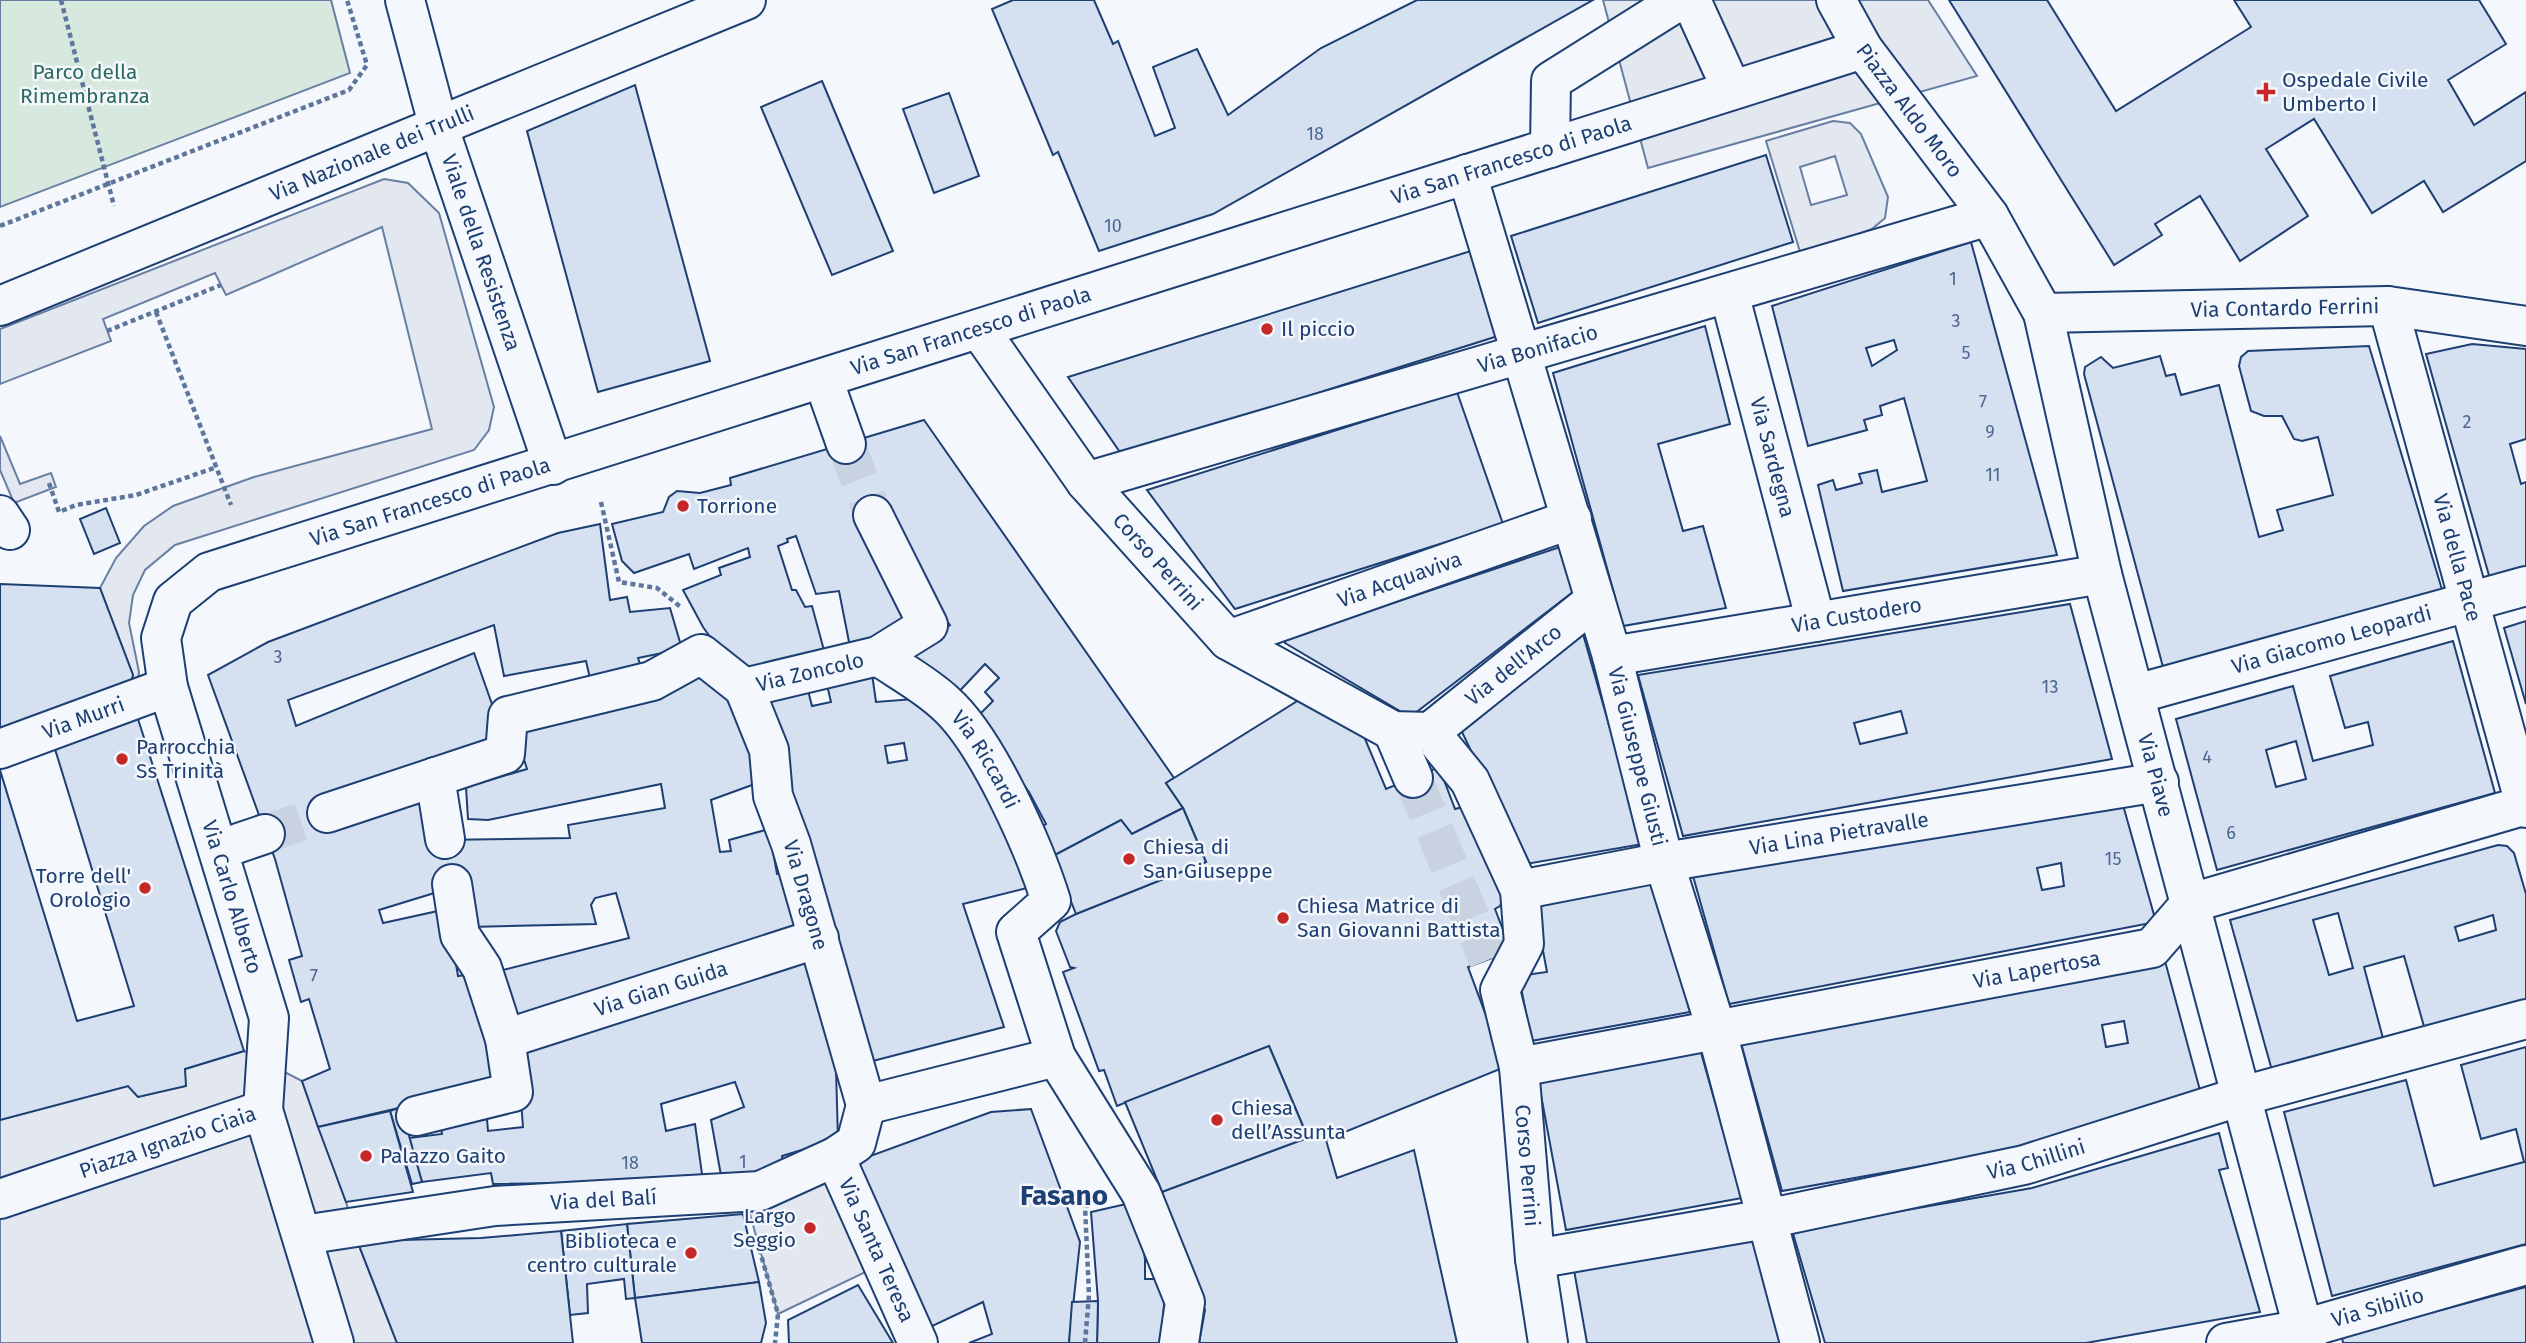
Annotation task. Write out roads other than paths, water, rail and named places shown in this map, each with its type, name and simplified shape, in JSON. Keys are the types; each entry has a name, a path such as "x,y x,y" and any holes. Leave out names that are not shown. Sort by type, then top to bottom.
{"street":[{"name":"Viale della Resistenza","path":"405,0 439,128 553,465"},
{"name":"Via Nazionale dei Trulli","path":"0,306 746,0"},
{"path":"1550,148 1551,81 1680,0"},
{"path":"1691,0 1731,89"},
{"name":"Piazza Aldo Moro","path":"1836,0 1863,48 1989,216"},
{"name":"Via San Francesco di Paola","path":"169,688 161,638 173,601 209,572 1863,48"},
{"name":"Via Giuseppe Giusti","path":"1467,174 1612,656 1664,862 1716,1028 1800,1343"},
{"name":"Via Bonifacio","path":"1086,482 1989,216"},
{"name":"Via Piave","path":"1989,216 2043,313 2102,574 2305,1336"},
{"name":"Via Sardegna","path":"1729,293 1816,622"},
{"name":"Via Contardo Ferrini","path":"2043,313 2388,306 2526,326"},
{"name":"Via della Pace","path":"2388,306 2526,806"},
{"name":"Corso Perrini","path":"979,329 1086,482 1228,640 1412,731 1470,781 1520,890 1524,944 1494,975 1519,1067 1535,1259 1548,1343"},
{"path":"823,379 846,444"},
{"path":"873,515 928,625 878,656"},
{"name":"Via Acquaviva","path":"1228,640 1572,519"},
{"name":"Via Custodero","path":"1612,656 2102,574"},
{"name":"Via Giacomo Leopardi","path":"2136,694 2526,586"},
{"name":"Via dell'Arco","path":"1412,731 1595,600"},
{"path":"327,813 505,754 508,716 652,681 701,654 744,688"},
{"name":"Via Zoncolo","path":"744,688 878,656"},
{"name":"Via Riccardi","path":"878,656 946,703 979,744 1038,859 1051,901 1016,932 1056,1057"},
{"name":"Via Murri","path":"0,749 169,688"},
{"name":"Via Carlo Alberto","path":"169,688 269,1018 263,1110"},
{"name":"Via Dragone","path":"744,688 769,750 773,796 819,938 866,1105"},
{"path":"1412,731 1413,778"},
{"path":"435,777 445,839"},
{"name":"Via Lina Pietravalle","path":"1520,890 1664,862 2159,782"},
{"path":"2191,903 2526,806"},
{"path":"218,850 265,834"},
{"path":"416,1116 513,1092 505,1039 482,968 460,935 452,884"},
{"name":"Via Lapertosa","path":"1519,1067 2152,948 2191,903"},
{"name":"Via Gian Guida","path":"505,1039 819,938"},
{"name":"Via Chillini","path":"1535,1259 1766,1219 2024,1165 2242,1096 2526,1019"},
{"path":"866,1105 1056,1057 1141,1193 1185,1302 1179,1343"},
{"name":"Via del Balí","path":"303,1235 495,1206 760,1191 835,1157 856,1143 866,1105"},
{"name":"Piazza Ignazio Ciaia","path":"0,1199 263,1110 334,1343"},
{"name":"Via Santa Teresa","path":"835,1157 918,1343"},
{"name":"Via Sibilio","path":"2226,1343 2305,1336 2526,1265"}],"tunnel":[{"path":"846,444 873,515"},
{"path":"1413,778 1488,960"},
{"path":"265,834 327,813"}],"place":[{"name":"Ospedale Civile Umberto I","path":"2266,92"},
{"name":"Il piccio","path":"1267,329"},
{"name":"Torrione","path":"683,506"},
{"name":"Parrocchia Ss Trinità","path":"122,759"},
{"name":"Chiesa di San Giuseppe","path":"1129,859"},
{"name":"Torre dell' Orologio","path":"145,888"},
{"name":"Chiesa Matrice di San Giovanni Battista","path":"1283,918"},
{"name":"Chiesa dell’Assunta","path":"1217,1120"},
{"name":"Palazzo Gaito","path":"366,1156"},
{"name":"Largo Seggio","path":"810,1228"},
{"name":"Biblioteca e centro culturale","path":"691,1253"}],"district":[{"name":"Fasano","path":"1064,1195"}],"park label":[{"name":"Parco della Rimembranza","path":"85,84"}]}
